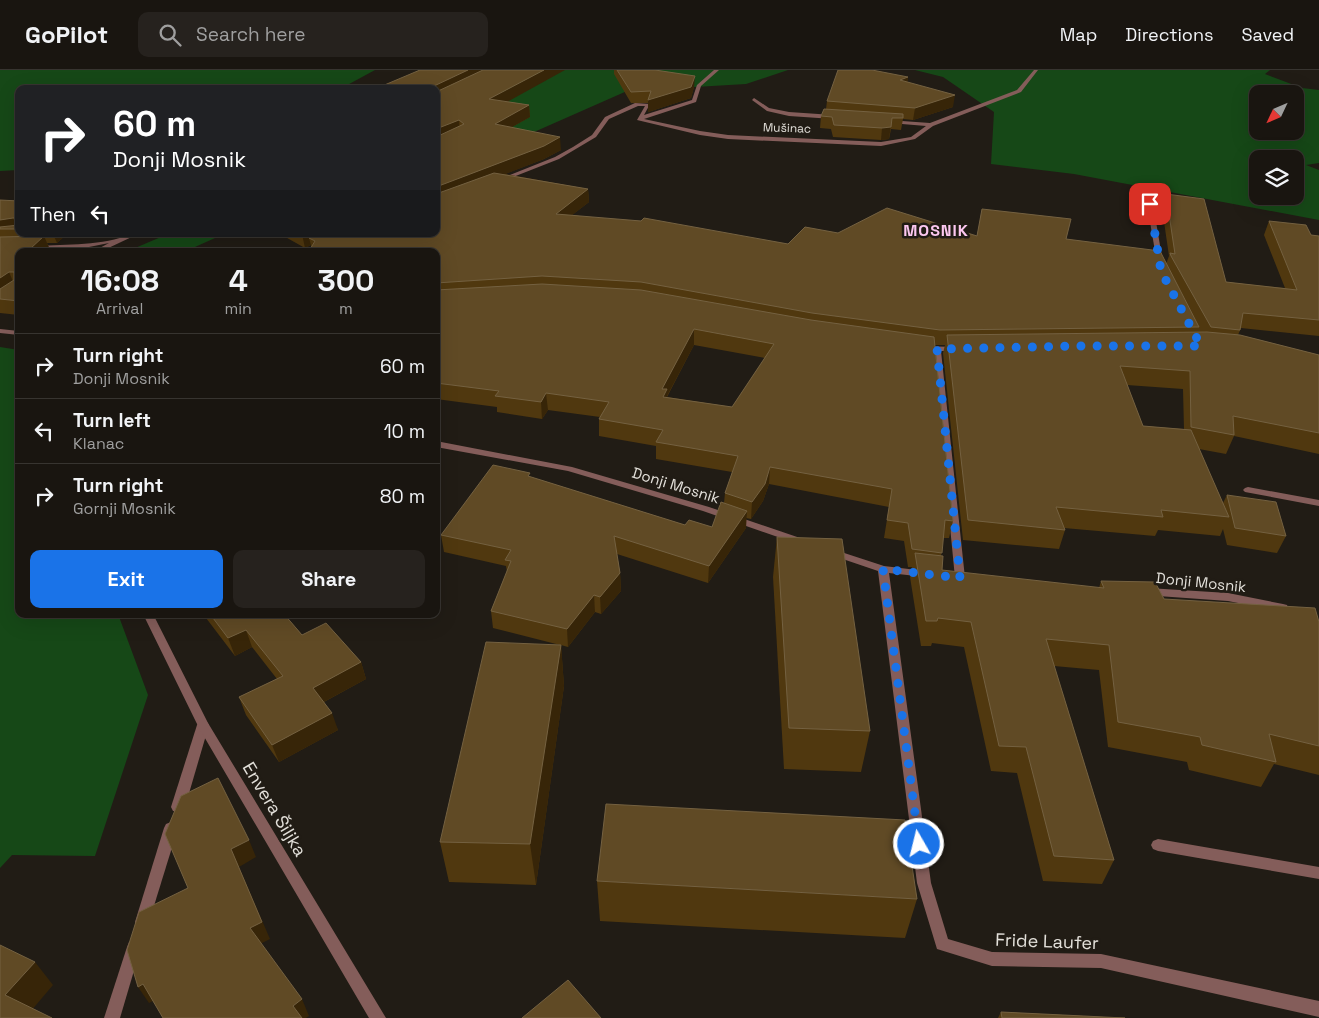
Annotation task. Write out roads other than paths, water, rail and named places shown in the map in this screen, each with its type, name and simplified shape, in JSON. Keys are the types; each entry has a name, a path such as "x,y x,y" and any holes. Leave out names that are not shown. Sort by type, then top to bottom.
{"street":[{"path":"639,119 694,101 695,91 700,81 717,70"},
{"name":"Mušinac","path":"639,119 728,137 881,144 912,138 931,125 1020,91 1036,70"},
{"name":"Mušinac","path":"754,99 767,110 789,114 843,117"},
{"path":"495,182 557,158 575,148 594,136 607,118 637,104 648,105 639,119"},
{"name":"Mušinac","path":"879,120 931,125"},
{"path":"1150,204 1161,271"},
{"path":"27,247 89,245 126,237"},
{"path":"313,248 339,237"},
{"path":"103,248 120,239"},
{"path":"0,331 15,333"},
{"path":"910,346 937,349 966,349"},
{"path":"937,349 960,578"},
{"name":"Donji Mosnik","path":"440,445 568,469 706,509 883,569 931,575"},
{"path":"1248,490 1319,503"},
{"name":"Fride Laufer","path":"883,569 924,883 942,944 992,959 1101,961 1319,1009"},
{"name":"Donji Mosnik","path":"1139,591 1228,597 1291,610"},
{"name":"Envera Šiljka","path":"150,618 203,725 378,1018"},
{"path":"112,1018 203,725"},
{"path":"1158,845 1319,872"}],"district":[{"name":"MOSNIK","path":"936,230"}]}
